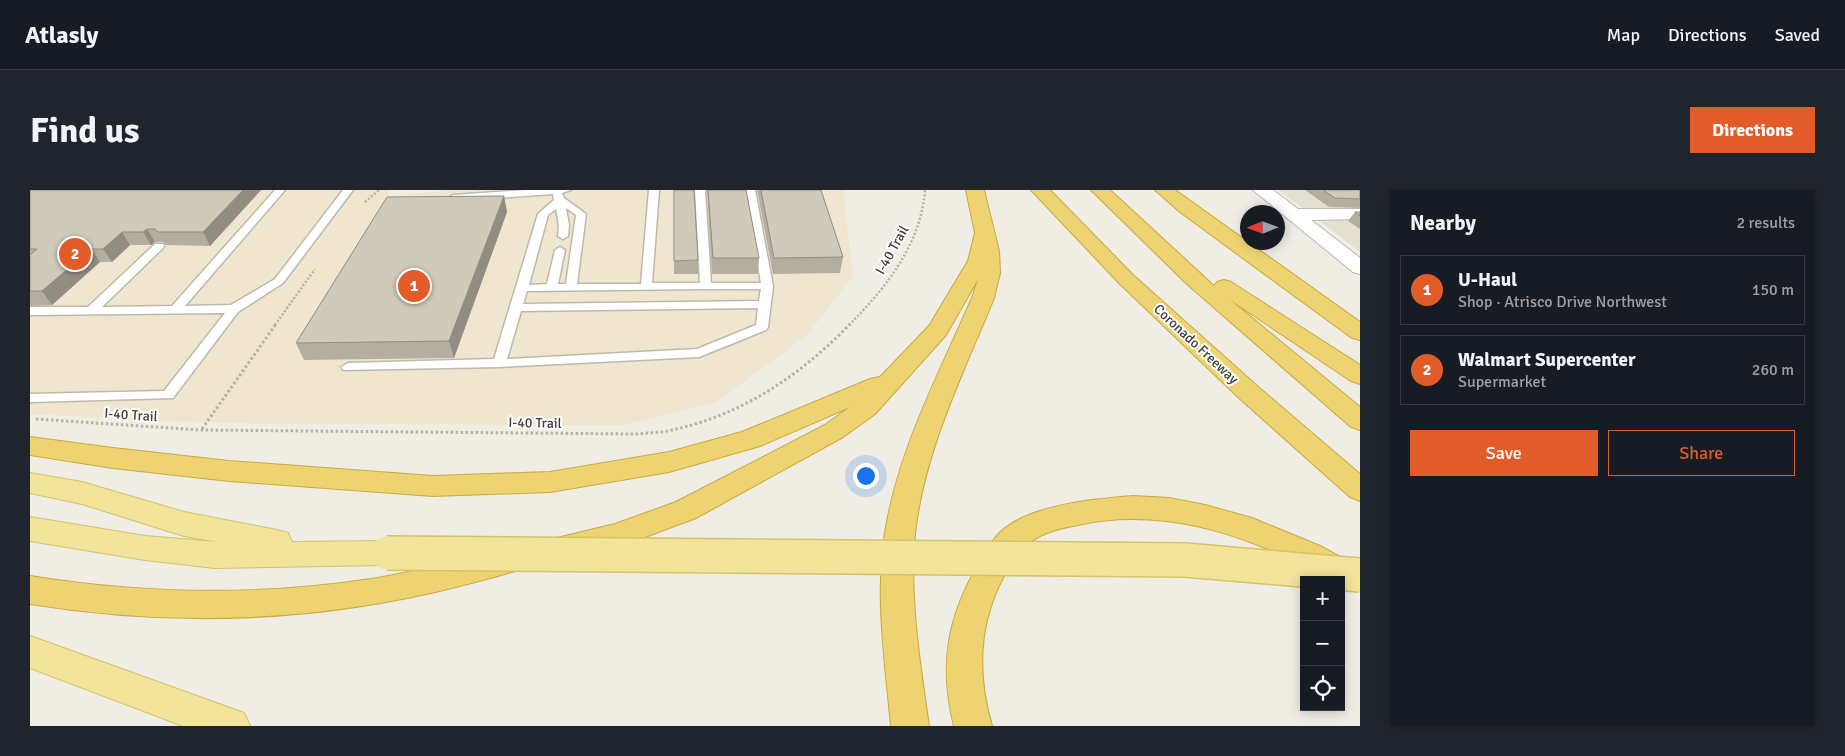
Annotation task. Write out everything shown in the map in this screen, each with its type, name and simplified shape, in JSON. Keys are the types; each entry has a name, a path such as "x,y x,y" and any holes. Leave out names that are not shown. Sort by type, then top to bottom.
{"highway":[{"path":"910,726 902,660 898,591 900,534 908,492 920,448 983,298 990,273 989,251 975,190"},
{"name":"Coronado Freeway","path":"1040,190 1126,279 1247,391 1360,490"},
{"path":"1100,190 1137,227 1277,353 1360,421"},
{"path":"1164,190 1186,208 1360,333"},
{"path":"1137,227 1360,376"},
{"path":"30,590 67,597 175,603 271,602 353,595 431,579 618,535 686,510 834,431 866,408 943,322 978,261 985,232"},
{"path":"30,446 229,471 433,486 550,482 669,462 751,439 894,378"},
{"path":"973,726 964,679 965,639 975,602 994,564 1018,534 1050,520 1083,511 1120,507 1206,516 1256,531 1317,558 1360,584"}],"main road":[{"path":"30,483 82,493 184,524 337,553"},
{"path":"30,529 145,548 215,555 387,553 1185,560 1360,575"},
{"path":"30,652 231,726"}],"street":[{"path":"1262,190 1360,268"},
{"path":"1294,215 1360,214"}],"lane":[{"path":"175,310 280,190"},
{"path":"30,398 168,395 234,310 278,281 348,190"},
{"path":"441,199 558,194 566,190"},
{"path":"646,287 654,190"},
{"path":"700,190 706,286"},
{"path":"348,367 499,363 699,353 762,327 767,286 750,190"},
{"path":"558,194 564,225 563,236"},
{"path":"558,194 581,214 571,288"},
{"path":"499,363 543,214 558,194"},
{"path":"92,310 159,246"},
{"path":"552,288 560,250"},
{"path":"522,288 767,286"},
{"path":"516,308 764,304"},
{"path":"30,311 234,310"}],"path":[{"path":"361,204 380,190"},
{"name":"I-40 Trail","path":"30,418 201,430 634,434 658,433 695,425 750,401 779,385 803,368 849,327 870,304 899,264 913,238 924,208 924,190"},
{"path":"201,430 316,268"}],"shaded area":[{"path":"30,190 388,190 390,196 452,190 843,190 853,276 807,335 717,402 623,425 274,424 155,421 30,414"},
{"path":"1279,190 1360,190 1360,252"}],"building":[{"path":"30,190 243,190 203,232 158,232 155,229 147,229 143,232 122,232 103,249 91,249 42,291 30,291 30,255 37,249 30,249"},
{"path":"674,190 694,190 698,260 674,261"},
{"path":"708,190 746,190 759,258 713,258"},
{"path":"761,190 821,190 843,257 774,258"},
{"path":"1323,190 1360,190 1360,199 1335,198"},
{"path":"504,196 449,341 296,343 387,197"}],"place":[{"name":"Walmart Supercenter","path":"75,254"},
{"name":"U-Haul","path":"414,286"}]}
